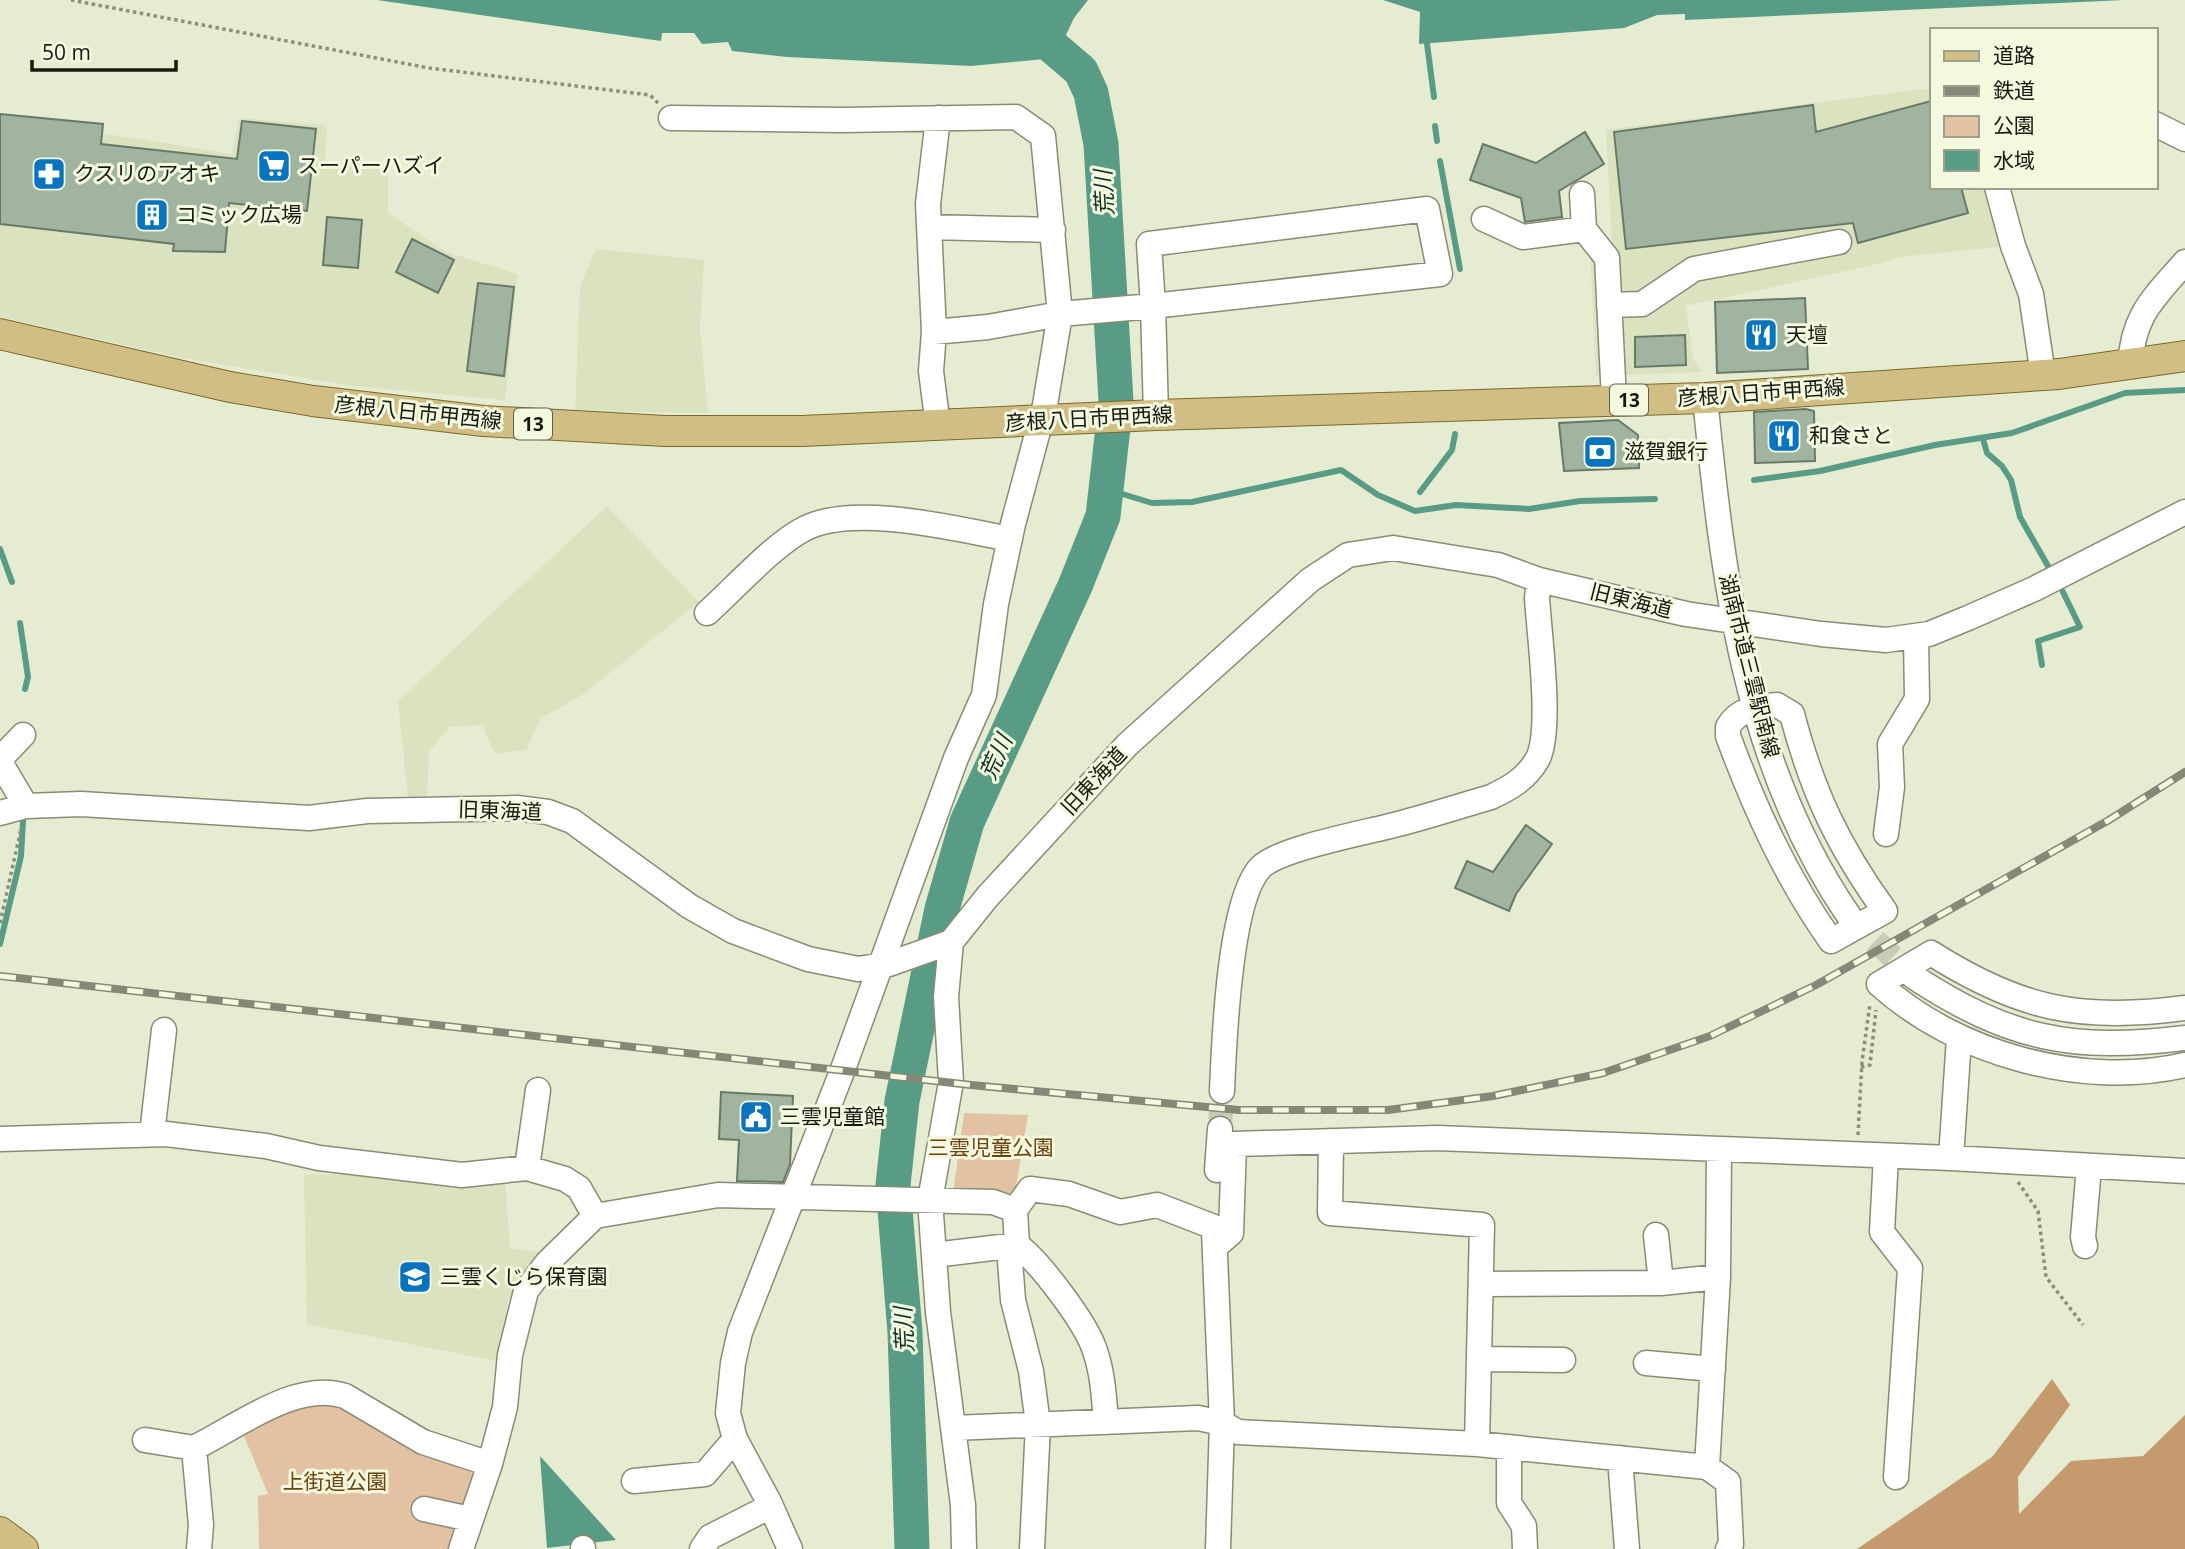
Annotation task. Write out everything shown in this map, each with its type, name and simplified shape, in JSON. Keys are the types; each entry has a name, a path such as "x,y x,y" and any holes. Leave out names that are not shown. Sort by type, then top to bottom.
{"main road":[{"name":"彦根八日市甲西線","path":"0,334 230,387 313,401 484,421 665,431 802,431 1142,416 1705,398 2043,375 2130,366 2185,356"},
{"path":"0,1532 23,1549"}],"street":[{"path":"671,118 1016,117 1043,136 1052,230 1064,313 996,604 984,695 956,758 885,965 790,1198 740,1332 728,1413 735,1439 771,1506 790,1549"},
{"path":"938,118 928,204 934,332 931,372 938,426"},
{"path":"2157,125 2185,139"},
{"path":"1998,189 2013,246 2031,294 2043,375"},
{"path":"1582,194 1584,229 1607,258 1614,400"},
{"path":"934,332 988,327 1064,313 1143,308 1440,274 1427,209 1149,244 1143,308 1142,416"},
{"path":"1484,219 1523,237 1584,229"},
{"path":"929,228 1052,230"},
{"path":"1609,305 1642,304 1694,269 1839,242"},
{"path":"2130,366 2132,335 2141,317 2185,262"},
{"name":"湖南市道三雲駅南線","path":"1705,398 1720,541 1733,620 1755,708 1775,773 1807,848 1849,916"},
{"name":"旧東海道","path":"0,813 26,806 81,804 309,818 380,811 517,808 548,812 572,821 689,906 733,931 808,959 858,969 885,965 951,942 988,896 1127,746 1310,580 1349,555 1393,548 1497,565 1539,580 1686,614 1873,639 1929,634 2034,589 2185,512"},
{"path":"707,613 804,529 829,521 925,522 1010,539"},
{"path":"1222,1091 1229,980 1242,904 1251,879 1264,864 1313,847 1491,797 1514,786 1538,758 1544,743 1537,598 1539,580"},
{"path":"1886,834 1892,787 1890,744 1917,699 1916,636"},
{"path":"1777,705 1792,714 1806,769 1823,811 1841,848 1885,911 1831,942 1803,901 1771,841 1728,736 1731,722 1755,708 1777,705"},
{"path":"23,735 0,761 26,806"},
{"path":"951,942 946,997 951,1082 924,1201 934,1255 938,1312 963,1505 964,1549"},
{"path":"2185,1008 2139,1014 2056,1010 2010,996 1969,977 1931,953 1879,984 1902,1005 1959,1038 2010,1055 2072,1069 2112,1072 2185,1065"},
{"path":"1914,977 1962,1008 2008,1027 2053,1039 2093,1044 2185,1038"},
{"path":"152,1134 164,1030"},
{"path":"1951,1158 1959,1038"},
{"path":"527,1168 538,1090"},
{"path":"1218,1549 1222,1423 1215,1237 1220,1129"},
{"path":"0,1139 152,1134 266,1146 319,1158 461,1175 527,1168 565,1179 579,1188 595,1216"},
{"path":"1032,1549 1038,1424 1031,1371 1013,1300 1010,1261 1017,1245 1015,1210 1030,1189 1069,1194 1120,1212 1157,1205 1215,1237 1231,1233 1234,1144 1437,1138 1951,1158 2185,1171"},
{"path":"1331,1141 1330,1213 1482,1225 1477,1444"},
{"path":"1707,1466 1718,1277 1718,1149"},
{"path":"1886,1156 1882,1232 1910,1268 1896,1477"},
{"path":"2085,1246 2083,1237 2089,1167"},
{"path":"461,1549 505,1407 510,1355 526,1291 547,1263 595,1216 718,1195 993,1202 1015,1210"},
{"path":"1656,1235 1661,1283"},
{"path":"934,1255 1017,1245 1033,1256 1095,1348 1106,1422"},
{"path":"1481,1284 1661,1283 1718,1277"},
{"path":"1479,1359 1563,1360"},
{"path":"1646,1363 1713,1369"},
{"path":"145,1440 194,1448 296,1396 315,1391 330,1391 345,1396 423,1442 489,1464"},
{"path":"953,1428 1198,1418 1222,1423 1238,1432 1477,1444 1707,1466 1728,1482 1731,1544 1728,1549"},
{"path":"634,1481 705,1474 735,1439"},
{"path":"194,1448 201,1525 199,1549"},
{"path":"1509,1448 1509,1503 1524,1526 1525,1549"},
{"path":"1620,1458 1627,1549"},
{"path":"702,1549 710,1537 771,1506"},
{"path":"424,1509 470,1519"}],"path":[{"path":"71,0 429,68 650,95 671,118"},
{"path":"0,923 26,806"},
{"path":"1861,1067 1870,1065 1878,998"},
{"path":"1856,1155 1861,1067 1870,1003"},
{"path":"1996,1161 2031,1197 2038,1211 2046,1277 2083,1325"}],"shaded area":[{"path":"1930,88 1930,189 1989,189 2006,246 1900,257 1686,306 1693,359 1702,372 1596,376 1590,247 1612,243 1606,130"},
{"path":"0,117 232,154 239,118 327,125 325,161 388,167 388,213 446,252 517,274 505,400 352,386 182,358 0,317"},
{"path":"596,249 704,260 700,328 708,413 575,411 580,286"},
{"path":"607,506 699,602 582,695 541,718 526,750 495,754 482,725 450,727 429,751 427,800 408,799 398,701"},
{"name":"三雲くじら保育園","path":"304,1174 505,1179 510,1248 539,1252 508,1301 501,1362 307,1324"},
{"path":"2052,1379 2070,1405 2018,1477 2019,1514 2071,1461 2143,1456 2185,1415 2185,1549 1857,1549 1992,1457"}],"green space":[{"name":"三雲児童公園","path":"964,1113 1028,1115 1014,1199 952,1201"},
{"name":"上街道公園","path":"316,1402 344,1408 409,1448 478,1475 455,1549 259,1549 258,1496 268,1494 244,1436 292,1409"}],"water":[{"path":"377,0 1088,0 1074,18 1055,58 971,66 787,57 732,51 728,42 702,44 694,33 662,33 661,41"},
{"path":"1383,0 2124,0 1685,20 1685,14 1657,15 1624,28 1419,44 1420,12"},
{"path":"540,1456 616,1540 547,1548"}],"building":[{"path":"1930,101 1930,189 1962,189 1968,213 1858,243 1853,223 1626,249 1614,132 1813,105 1816,132"},
{"path":"0,114 103,124 101,144 237,159 242,121 316,129 307,211 229,203 225,252 173,251 174,244 0,224"},
{"path":"1585,132 1604,164 1559,191 1562,217 1525,222 1521,198 1470,180 1483,144 1536,163"},
{"path":"327,217 362,220 358,268 323,265"},
{"path":"412,239 454,260 438,293 396,272"},
{"path":"478,283 514,287 504,376 467,371"},
{"name":"天壇","path":"1805,298 1808,369 1717,373 1715,302"},
{"path":"1685,335 1686,365 1635,367 1635,337"},
{"name":"和食さと","path":"1806,409 1814,411 1815,461 1755,463 1754,412"},
{"name":"滋賀銀行","path":"1618,420 1638,435 1639,468 1564,471 1559,423"},
{"path":"1526,825 1552,844 1516,894 1509,911 1455,888 1467,861 1493,872"},
{"name":"三雲児童館","path":"721,1092 793,1096 790,1164 783,1182 737,1181 739,1140 719,1139"}],"waterway":[{"name":"荒川","path":"912,1549 905,1332 893,1185 902,1101 942,909 967,822 1075,586 1103,516 1116,401 1101,144 1091,93 1081,71 1047,42 1022,0"},
{"path":"1426,36 1434,97"},
{"path":"1435,126 1437,141"},
{"path":"1440,161 1460,269"},
{"path":"1754,480 1820,471 1935,445 2012,433 2125,393 2185,390"},
{"path":"1420,492 1452,450 1455,434"},
{"path":"1983,439 1987,453 2002,466 2011,480 2020,517 2052,573"},
{"path":"1106,489 1152,503 1192,502 1341,470 1378,495 1415,511 1456,505 1529,509 1580,501 1655,499"},
{"path":"0,549 12,582"},
{"path":"2042,665 2038,641 2080,627 2063,592"},
{"path":"20,623 28,677 25,689"},
{"path":"0,944 21,856 23,821"}],"tunnel":[{"path":"1849,916 1914,977"},
{"path":"1220,1129 1222,1091"}],"railway":[{"path":"0,976 971,1085 1239,1110 1388,1110 1493,1096 1603,1073 1710,1036 1816,985 2109,820 2185,772"}],"place":[{"name":"スーパーハズイ","path":"274,166"},
{"name":"クスリのアオキ","path":"49,174"},
{"name":"コミック広場","path":"152,215"},
{"name":"天壇","path":"1761,335"},
{"name":"和食さと","path":"1784,436"},
{"name":"滋賀銀行","path":"1600,452"},
{"name":"三雲児童館","path":"756,1117"},
{"name":"三雲くじら保育園","path":"415,1277"}]}
